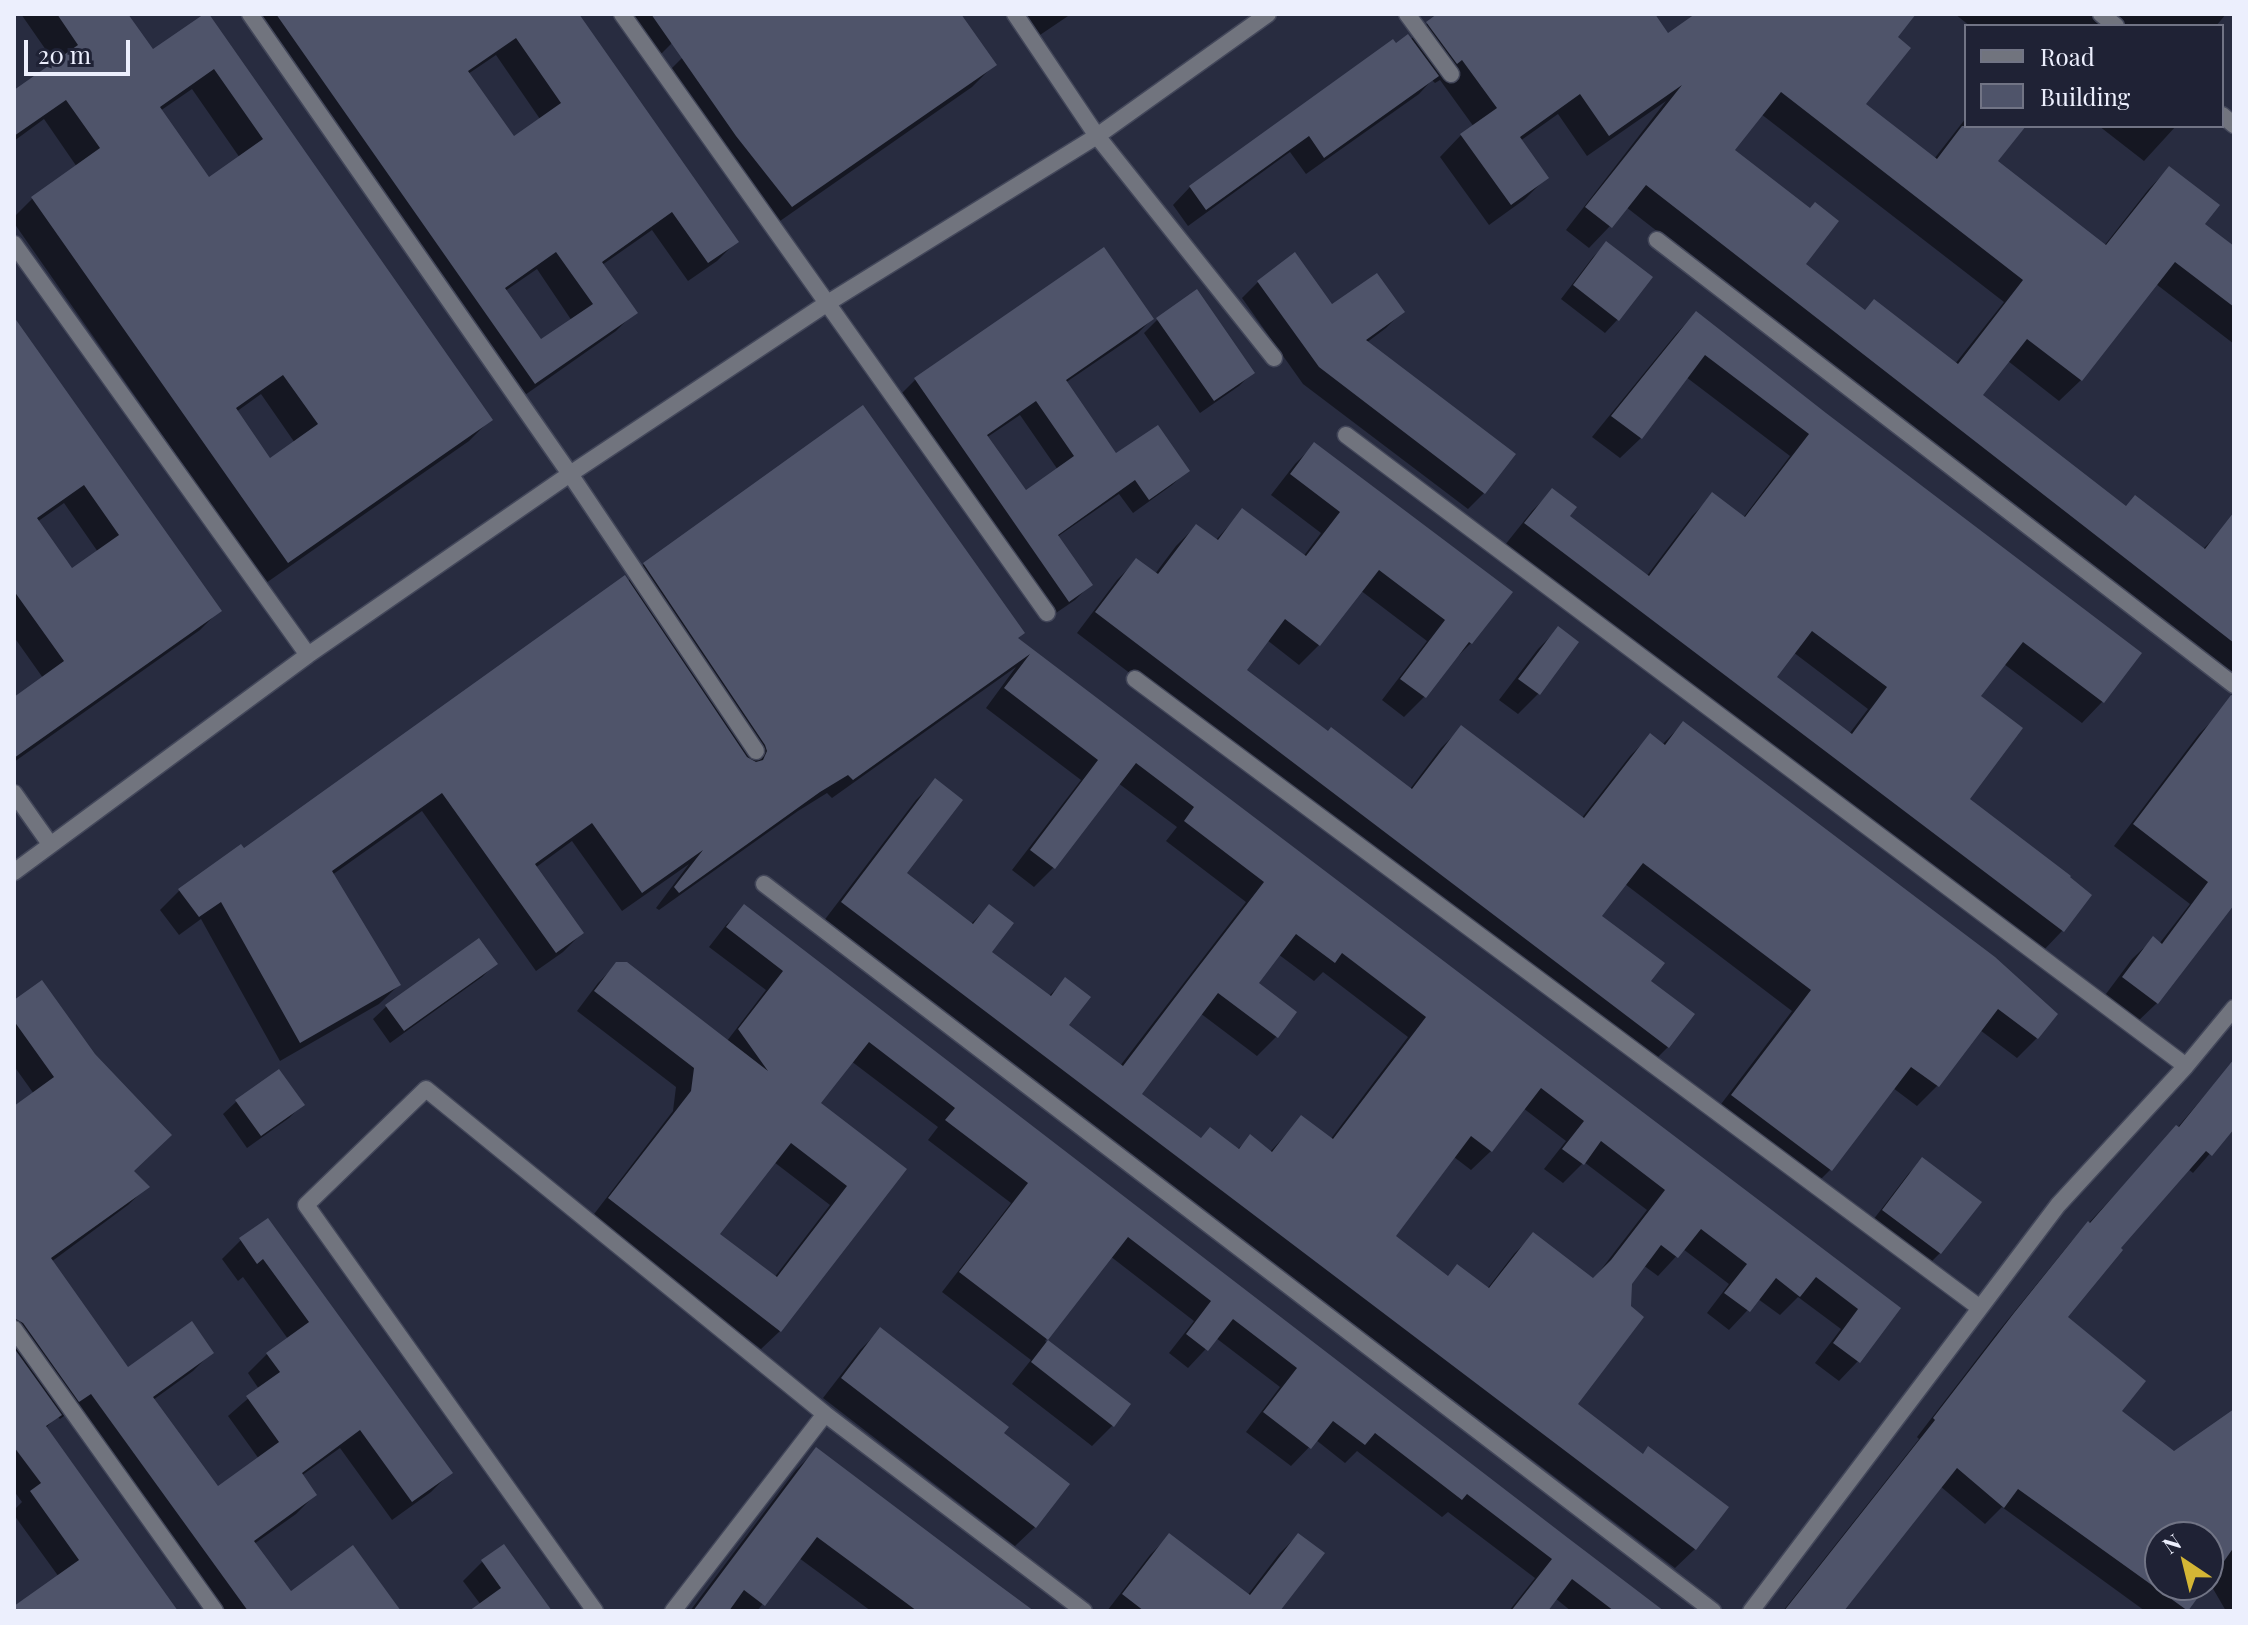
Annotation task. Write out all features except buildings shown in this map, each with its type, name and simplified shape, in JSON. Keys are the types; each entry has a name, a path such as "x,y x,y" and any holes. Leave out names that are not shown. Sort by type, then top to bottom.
{"street":[{"path":"250,14 570,474 756,751"},
{"path":"622,14 1047,613"},
{"path":"1015,14 1097,136 1274,358"},
{"path":"14,872 308,655 570,474 826,304 1097,136 1268,14"},
{"path":"1407,14 1451,74"},
{"path":"1657,240 2234,685"},
{"path":"14,244 308,655"},
{"path":"1346,435 2186,1066"},
{"path":"1135,679 1980,1308"},
{"path":"14,793 50,844"},
{"path":"764,884 1713,1611"},
{"path":"1751,1611 2058,1205 2186,1066 2234,1008"},
{"path":"595,1611 306,1205 426,1089 825,1414 1084,1611"},
{"path":"14,1329 215,1611"},
{"path":"673,1611 825,1414"}]}
